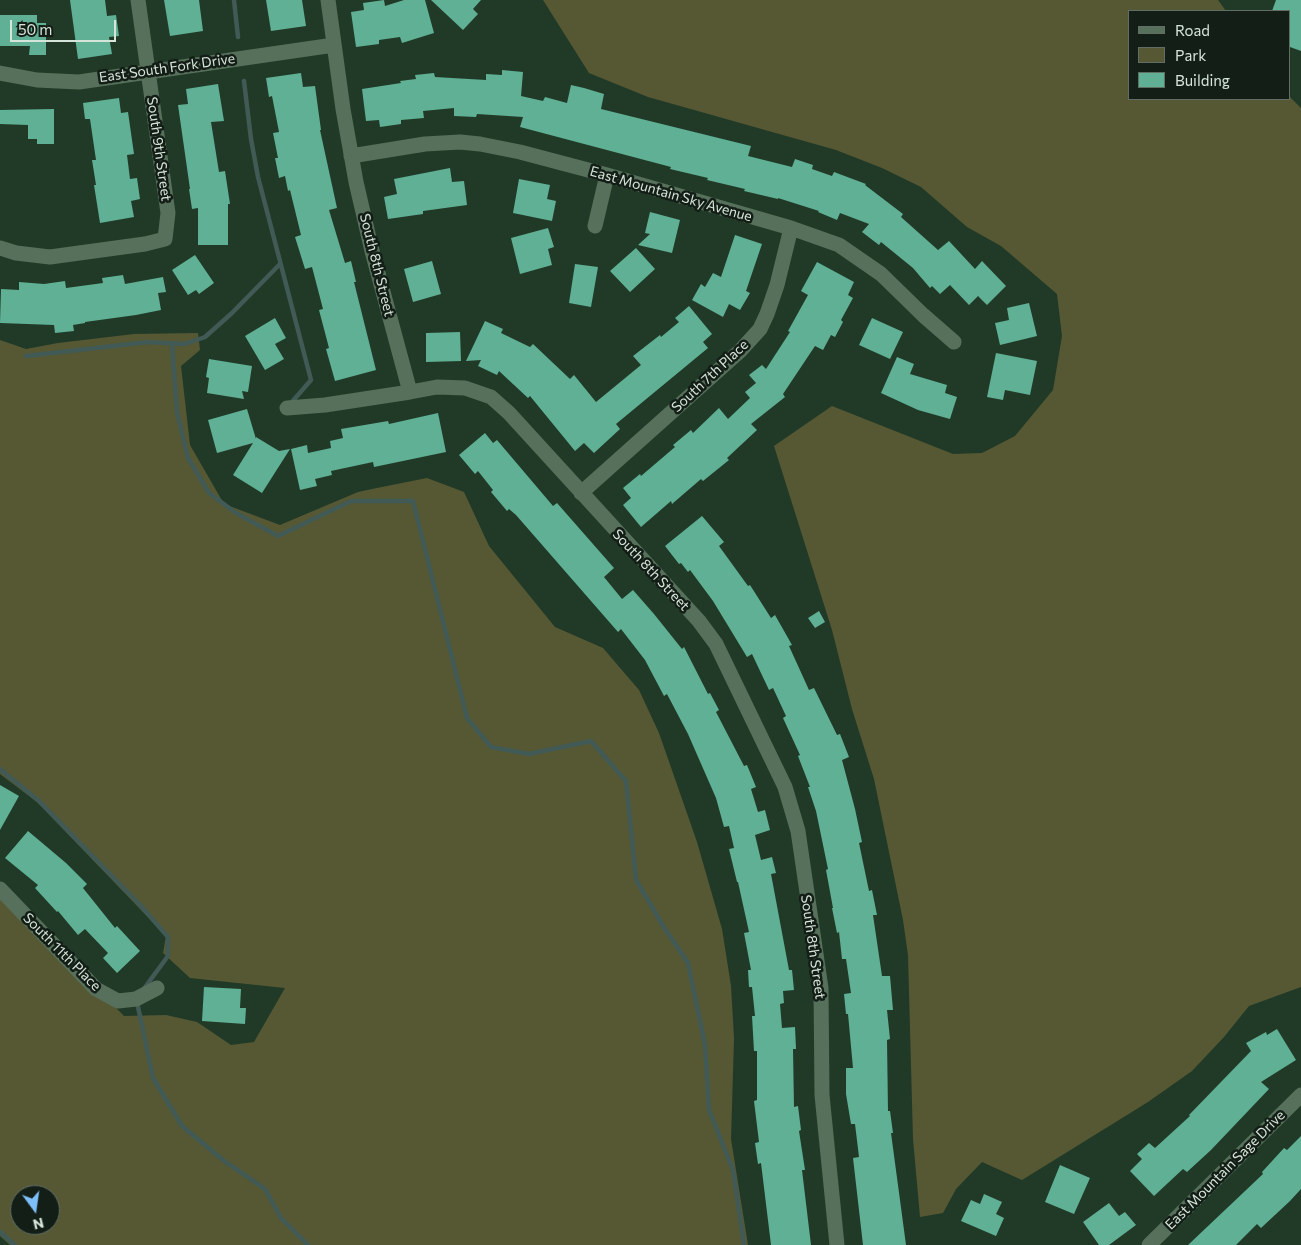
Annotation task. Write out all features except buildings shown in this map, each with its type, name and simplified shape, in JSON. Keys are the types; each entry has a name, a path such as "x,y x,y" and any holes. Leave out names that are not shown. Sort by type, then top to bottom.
{"street":[{"name":"South 9th Street","path":"0,248 16,254 50,257 145,244 165,239 168,213 138,0"},
{"name":"South 8th Street","path":"328,0 351,156 372,251 410,392 437,387 466,388 491,397 509,413 699,621 716,644 786,787 798,831 821,988 822,1095 837,1245"},
{"name":"East South Fork Drive","path":"0,72 37,80 79,82 148,70 334,45"},
{"name":"East Mountain Sky Avenue","path":"351,156 425,144 460,142 480,144 520,152 791,228 839,245 881,274 954,342"},
{"path":"594,226 607,176"},
{"name":"South 7th Place","path":"581,493 740,351 760,329 777,285 791,228"},
{"path":"287,408 326,405 410,392"},
{"name":"South 11th Place","path":"0,889 96,989 118,1001 136,1000 158,988"},
{"name":"East Mountain Sage Drive","path":"1149,1245 1301,1095"}],"green space":[{"path":"543,0 1218,0 1225,10 1128,10 1128,100 1291,100 1291,98 1301,108 1301,987 1249,1006 1224,1037 1192,1071 1148,1102 1022,1180 982,1162 956,1189 943,1213 920,1217 913,1139 908,955 903,920 874,779 852,709 832,630 774,446 832,406 953,454 982,453 1015,436 1053,390 1062,336 1057,294 1001,246 967,227 921,187 882,168 836,150 648,97 589,73"},
{"path":"198,333 200,350 181,366 190,445 224,504 280,525 358,492 427,478 464,492 489,546 555,627 603,648 639,690 659,733 697,842 722,929 731,986 734,1038 731,1139 748,1245 10,1245 0,1236 0,889 124,1016 166,1015 197,1022 231,1045 254,1042 285,988 190,978 163,953 166,936 37,802 0,774 0,340 26,349 58,343 134,334"}],"waterway":[{"path":"234,0 238,37"},
{"path":"244,81 258,177 311,380 291,403"},
{"path":"26,356 148,342 185,344 205,337 232,313 280,264"},
{"path":"172,344 177,412 188,458 209,493 236,513 278,536 351,501 413,501 467,718 491,747 529,754 591,741 626,781 636,880 688,963 705,1045 709,1110 733,1170 744,1245"},
{"path":"0,769 39,801 141,906 168,937 168,956 143,990"},
{"path":"137,1002 153,1078 182,1126 223,1160 265,1189 281,1218 308,1245"},
{"path":"0,1232 15,1245"}]}
